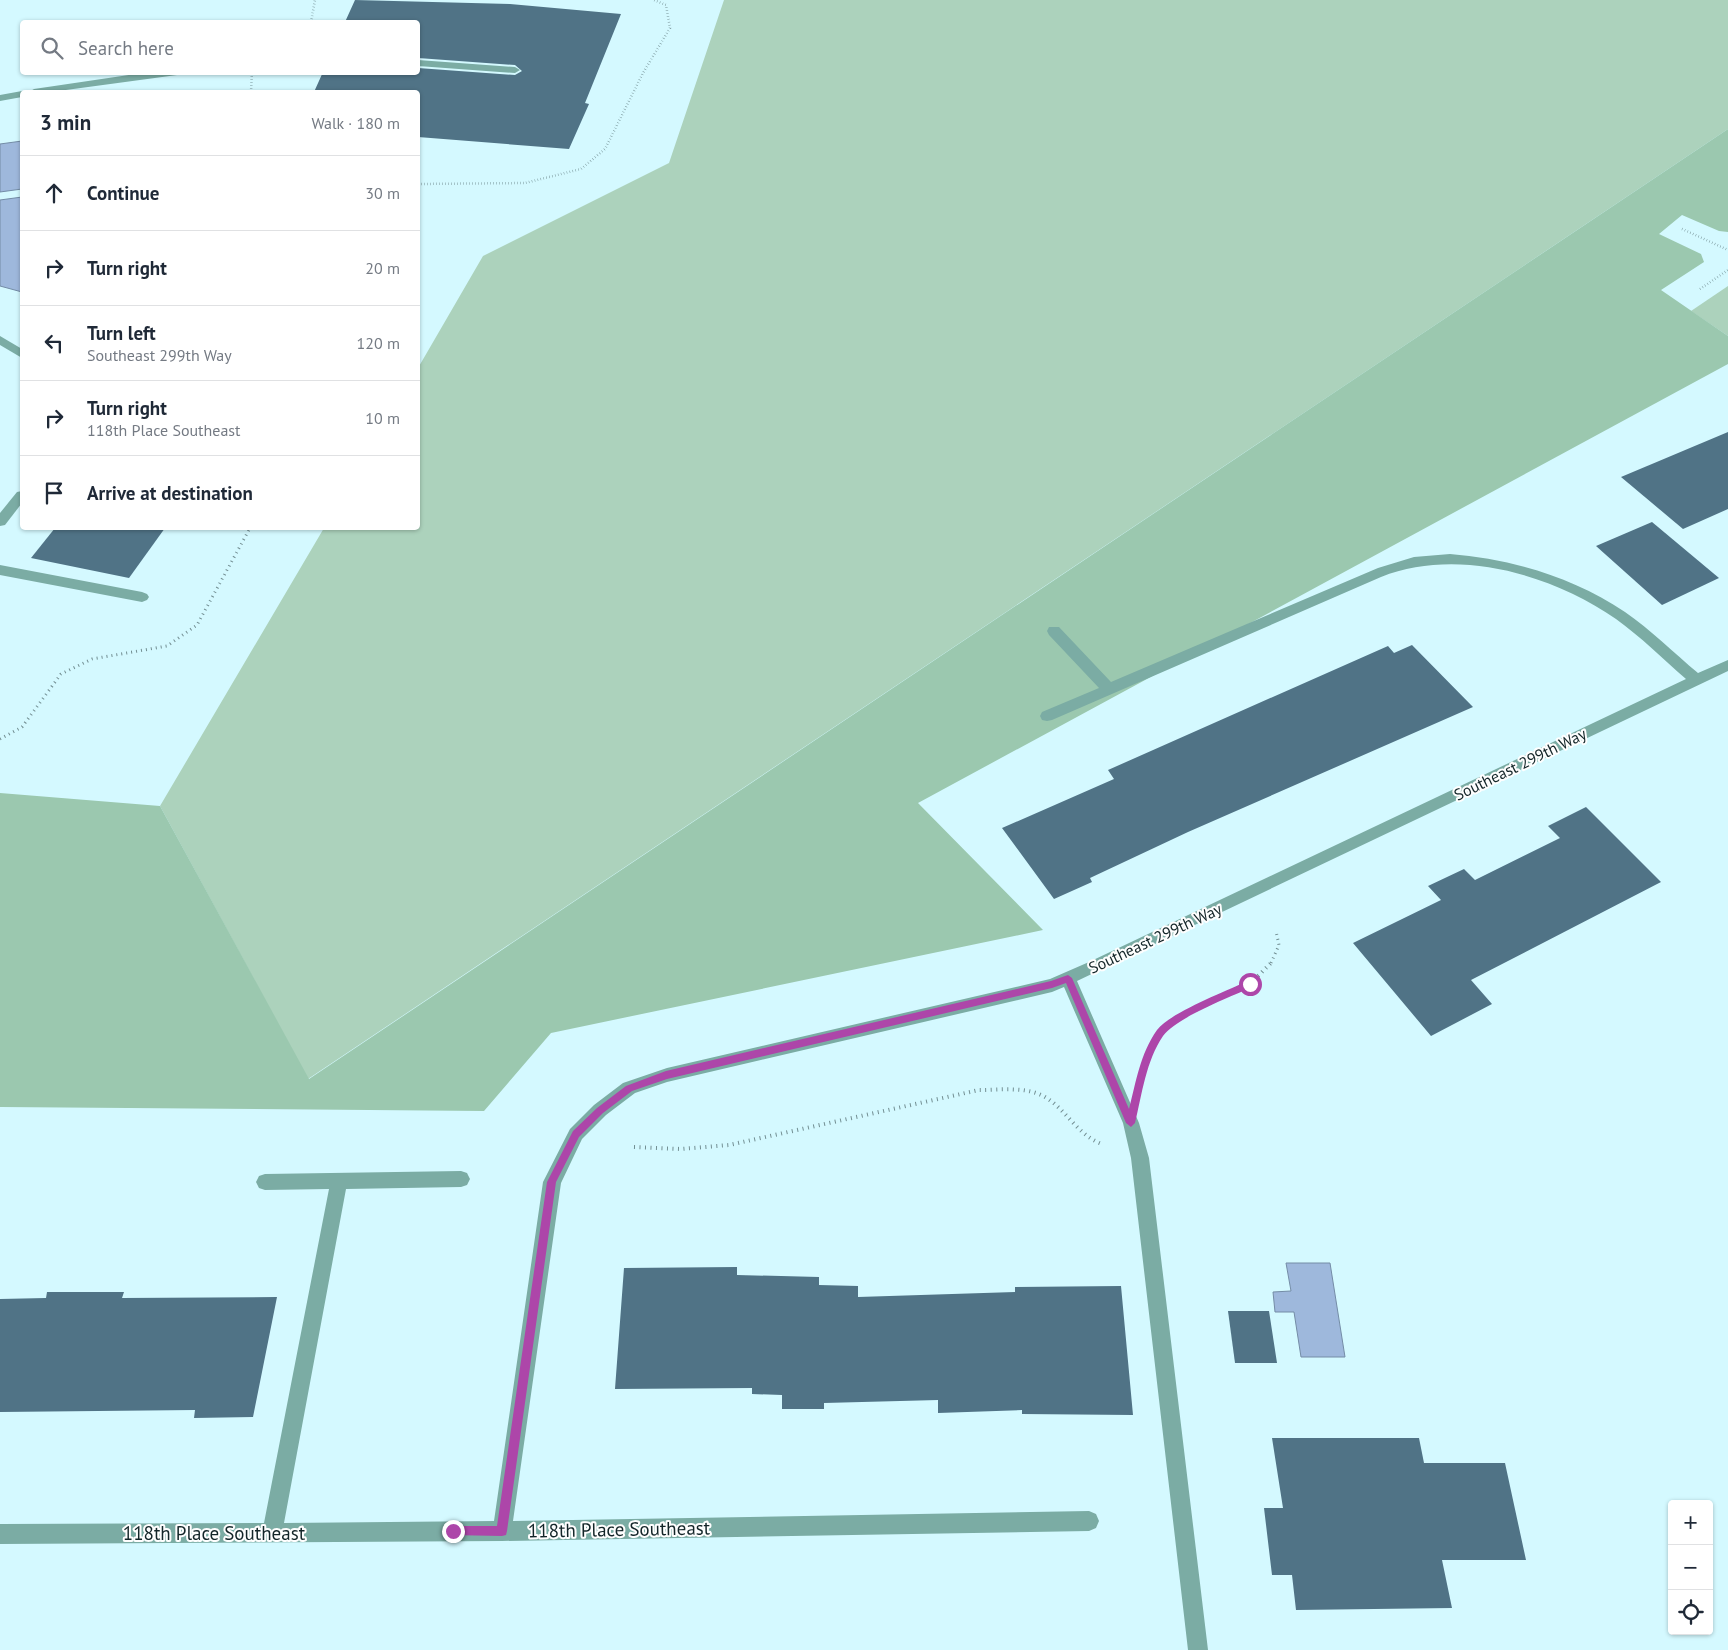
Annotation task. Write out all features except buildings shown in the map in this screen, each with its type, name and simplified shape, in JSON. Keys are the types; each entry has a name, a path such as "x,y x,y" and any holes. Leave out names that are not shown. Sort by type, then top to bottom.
{"street":[{"path":"420,63 515,70"},
{"path":"47,90 153,75"},
{"path":"0,98 20,94"},
{"path":"0,340 20,353"},
{"path":"0,522 20,497"},
{"path":"1047,716 1398,565 1429,560 1459,560 1493,564 1528,573 1589,596 1620,616 1696,680"},
{"path":"0,570 142,597"},
{"path":"1054,631 1108,689"},
{"name":"Southeast 299th Way","path":"502,1531 552,1182 576,1134 600,1110 629,1088 666,1075 1052,985 1113,959 1728,665"},
{"path":"1068,978 1131,1123 1142,1167 1198,1650"},
{"path":"265,1182 461,1179"},
{"path":"272,1532 340,1181"},
{"name":"118th Place Southeast","path":"0,1534 502,1531 1089,1521"}],"path":[{"path":"311,20 315,0"},
{"path":"420,184 525,183 581,168 605,149 643,73 670,28 666,5 654,0"},
{"path":"252,75 252,90"},
{"path":"1682,229 1728,250"},
{"path":"1700,289 1728,270"},
{"path":"0,739 22,726 61,674 92,659 167,646 197,625 249,530"},
{"path":"1131,1123 1144,1066 1150,1050 1161,1032 1172,1021 1250,984 1259,977 1276,953 1279,943 1276,931"},
{"path":"634,1147 678,1149 712,1147 772,1137 979,1090 1000,1090 1037,1093 1046,1097 1079,1130 1096,1142 1112,1147 1138,1148"}],"green space":[{"path":"724,0 1728,0 1728,129 308,1079 160,806 323,530 420,530 420,365 483,256 669,163"},
{"path":"1728,129 1728,232 1719,231 1682,215 1659,234 1701,254 1704,262 1661,290 1728,336 1728,364 918,803 1043,930 551,1033 484,1111 0,1107 0,793 160,806 309,1079"},
{"path":"1728,286 1728,336 1691,311"}],"water":[{"path":"20,141 20,189 0,192 0,144"},
{"path":"20,197 20,291 0,286 0,200"},
{"path":"1286,1263 1330,1263 1345,1357 1301,1357 1294,1312 1275,1312 1273,1292 1291,1291"}],"route":[{"path":"453,1531 502,1531 552,1182 576,1134 600,1110 629,1088 666,1075 1052,985 1068,978 1131,1123 1144,1066 1150,1050 1161,1032 1172,1021 1250,984"}]}
